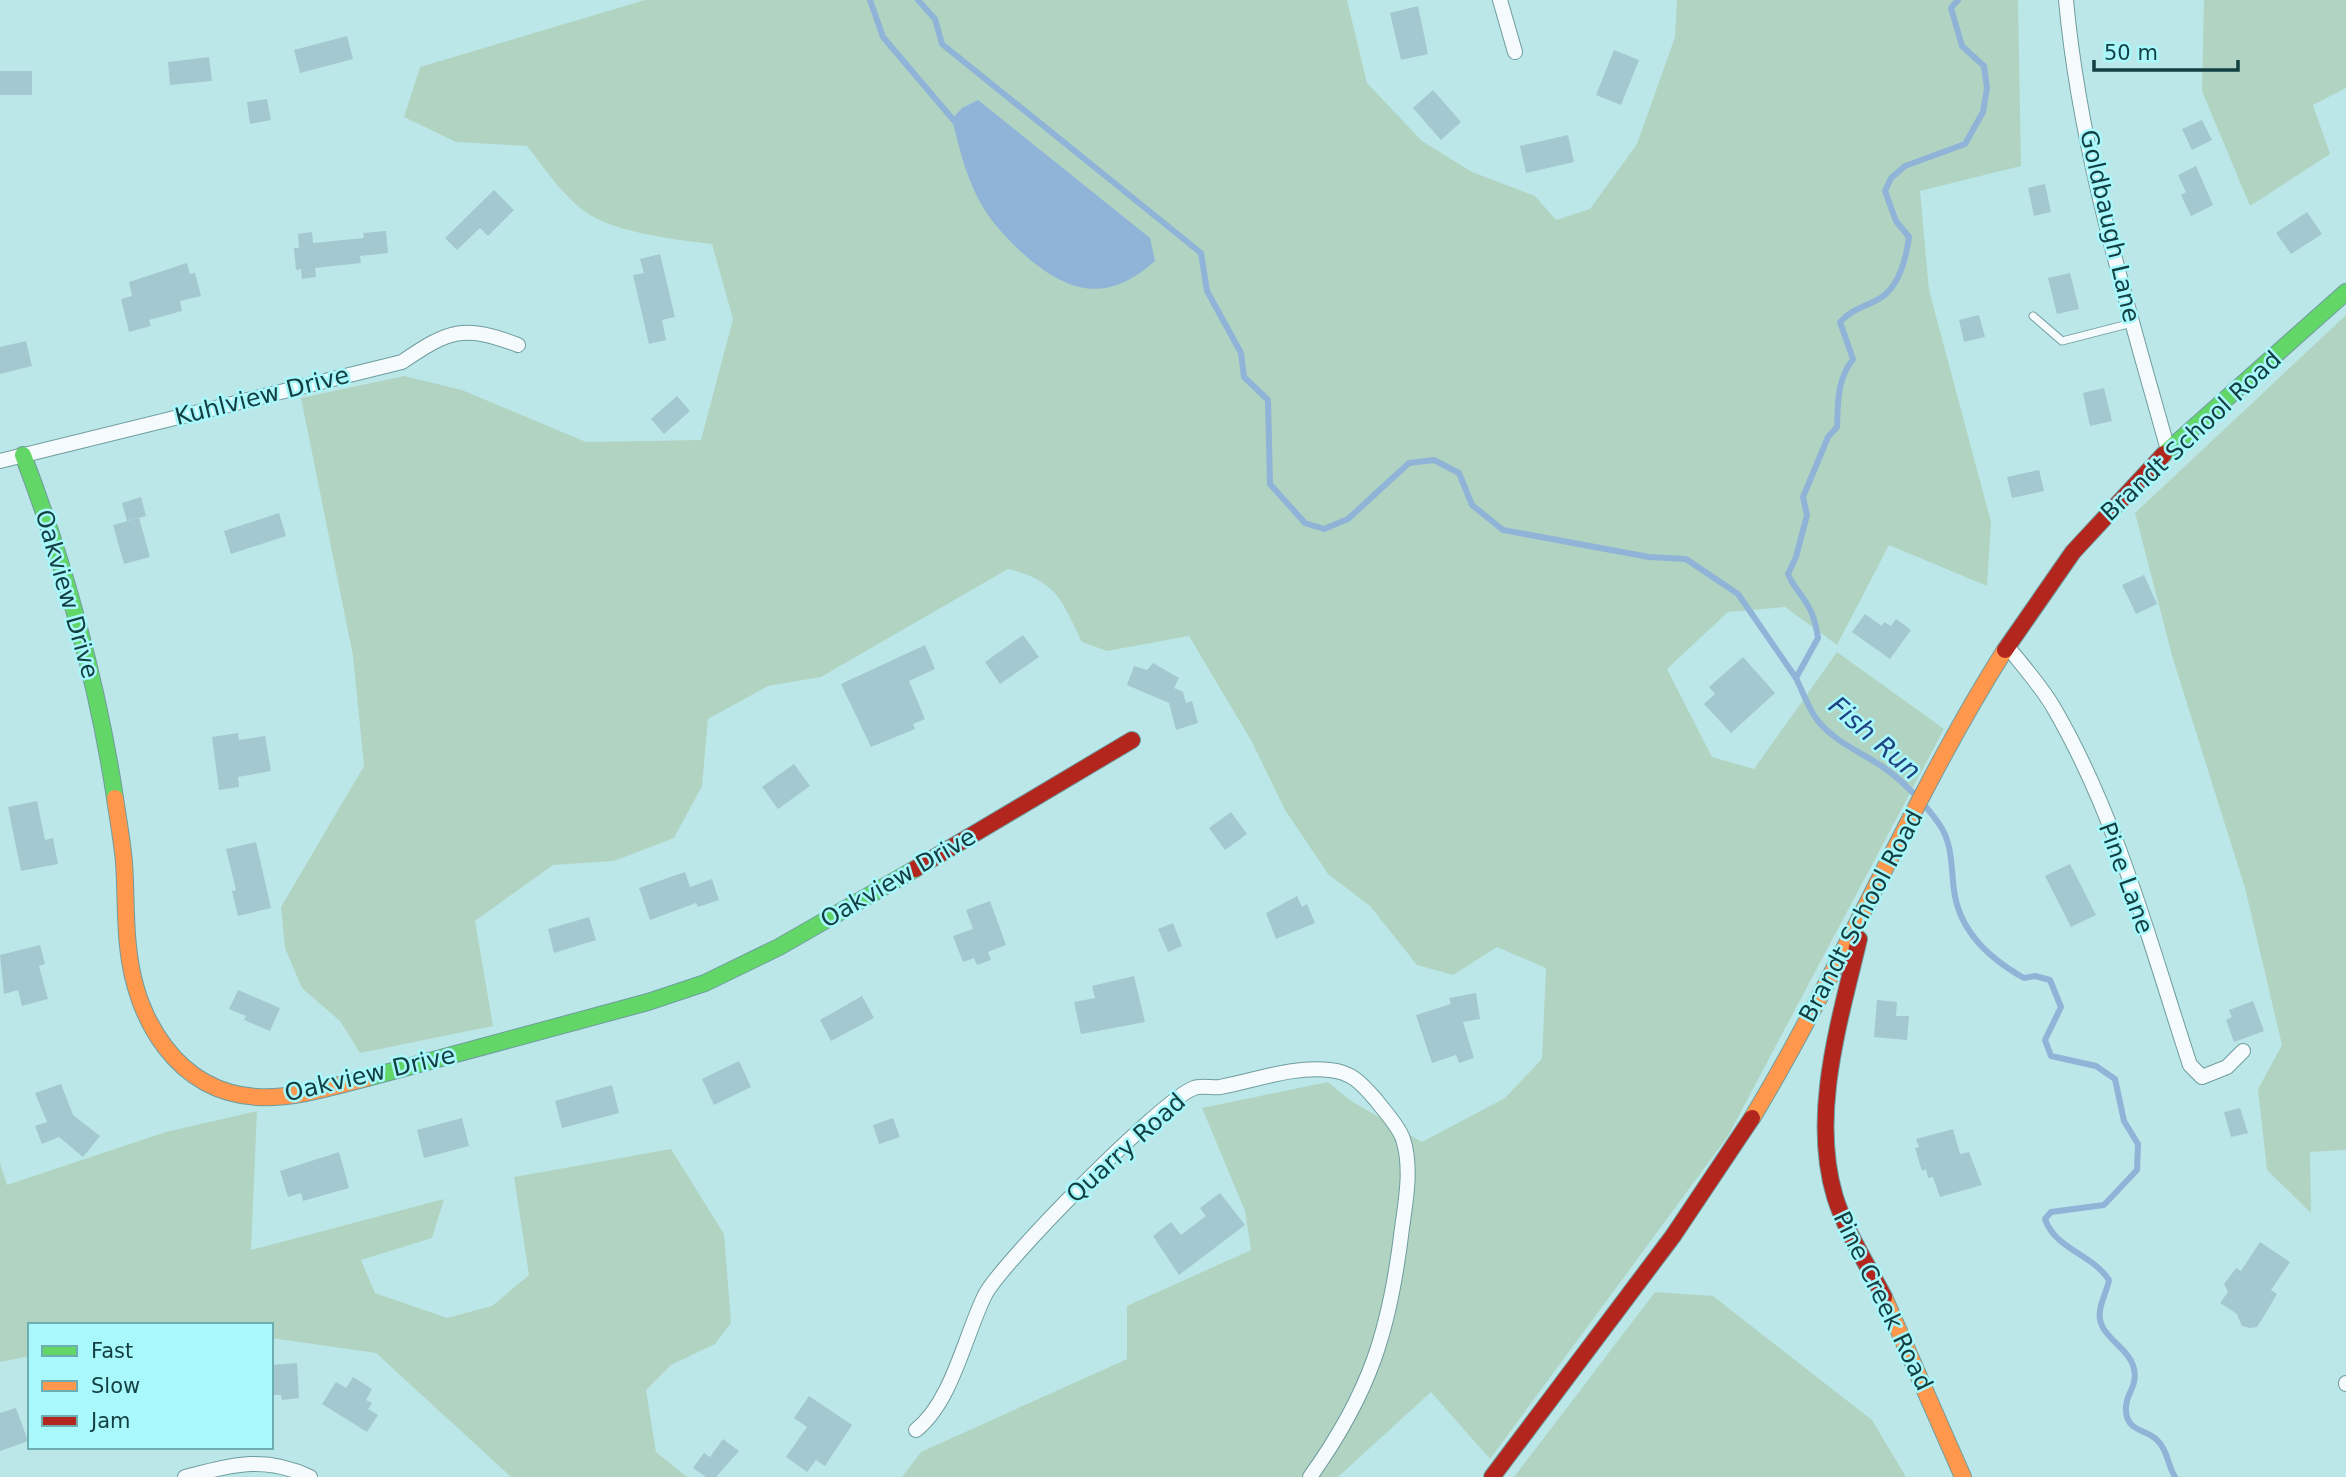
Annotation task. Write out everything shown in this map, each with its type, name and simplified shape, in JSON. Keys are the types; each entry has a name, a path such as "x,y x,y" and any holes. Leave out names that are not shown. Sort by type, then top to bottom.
{"street":[{"path":"1500,0 1515,52"},
{"name":"Goldbaugh Lane","path":"2066,0 2070,46 2107,228 2168,450"},
{"name":"Brandt School Road","path":"1492,1477 1726,1163 1773,1084 1959,729 2007,646 2073,552 2124,494 2168,450 2346,292"},
{"name":"Kuhlview Drive","path":"0,461 402,362 442,335 483,332 518,345"},
{"name":"Oakview Drive","path":"23,455 43,508 105,730 124,860 128,948 141,1008 162,1045 176,1062 192,1075 233,1094 260,1097 320,1090 648,1002 705,983 779,947 1044,795 1132,740"},
{"name":"Pine Lane","path":"2007,646 2055,708 2086,772 2121,856 2190,1065 2203,1077 2227,1067 2243,1051"},
{"name":"Pine Creek Road","path":"1864,913 1841,1017 1827,1114 1830,1179 1837,1208 1849,1237 1889,1307 1962,1477"},
{"name":"Quarry Road","path":"916,1430 926,1423 941,1398 986,1293 1044,1222 1149,1122 1195,1087 1219,1087 1282,1073 1332,1070 1351,1074 1361,1083 1403,1138 1407,1162 1406,1198 1397,1274 1376,1358 1357,1404 1310,1477"},
{"path":"185,1477 241,1464 268,1463 310,1477"}],"lane":[{"path":"2033,316 2062,341 2133,323"}],"green space":[{"path":"645,0 1347,0 1367,83 1422,141 1472,172 1535,196 1556,220 1590,209 1637,144 1675,37 1677,0 2018,0 2021,166 1920,191 1929,290 1991,522 1987,586 1889,545 1837,645 1785,607 1728,612 1667,669 1712,757 1754,769 1837,652 1944,729 1728,1136 1490,1459 1431,1392 1338,1477 902,1477 921,1452 1127,1359 1127,1306 1251,1250 1245,1211 1202,1108 1328,1082 1351,1101 1422,1142 1505,1098 1542,1059 1546,968 1497,947 1453,975 1417,965 1370,906 1328,874 1285,810 1252,742 1189,636 1107,651 1082,642 1056,594 1037,579 1008,569 821,677 768,686 708,719 702,786 674,838 614,861 553,865 475,921 493,1026 360,1053 340,1021 302,988 285,948 281,907 364,766 353,656 301,398 404,376 462,390 586,442 701,440 733,319 712,244 649,235 602,221 572,200 527,146 456,142 404,117 420,67"},
{"path":"2204,0 2346,0 2346,88 2313,105 2330,154 2250,206 2202,91"},
{"path":"2346,315 2346,1150 2310,1152 2311,1213 2267,1170 2258,1089 2282,1045 2245,888 2173,659 2135,513"},
{"path":"257,1111 251,1250 444,1199 432,1238 361,1260 375,1293 447,1318 492,1306 529,1275 514,1177 671,1149 724,1234 731,1323 715,1344 671,1365 646,1390 656,1452 687,1477 511,1477 376,1353 273,1338 273,1323 28,1323 28,1356 0,1362 0,1163 7,1185 166,1132"},
{"path":"1655,1292 1713,1296 1872,1420 1906,1477 1514,1477"}],"water":[{"path":"978,100 1150,238 1155,261 1137,275 1119,284 1086,288 1053,276 1019,250 997,227 983,207 960,150 952,119 962,108"}],"building":[{"path":"1418,6 1428,54 1401,60 1390,13"},
{"path":"347,36 353,59 300,73 294,50"},
{"path":"1614,50 1639,60 1621,105 1596,95"},
{"path":"209,57 212,81 170,85 168,62"},
{"path":"0,71 32,71 32,95 0,95"},
{"path":"1433,90 1461,122 1441,140 1413,108"},
{"path":"267,99 271,120 250,124 247,102"},
{"path":"2202,120 2212,140 2192,150 2182,129"},
{"path":"1568,135 1574,162 1526,173 1520,146"},
{"path":"2196,166 2213,205 2191,216 2181,195 2186,192 2178,175"},
{"path":"2045,184 2051,212 2034,216 2028,188"},
{"path":"494,190 514,210 488,236 480,228 457,250 445,238"},
{"path":"2307,212 2322,234 2291,254 2276,233"},
{"path":"386,231 388,253 360,256 361,263 315,268 316,277 302,279 301,269 296,270 294,248 299,248 298,234 312,232 313,243 364,238 363,233"},
{"path":"660,254 675,317 662,320 666,340 649,344 633,275 644,273 640,259"},
{"path":"187,263 190,274 195,273 201,296 180,301 182,311 149,320 151,326 129,332 121,299 132,296 129,282"},
{"path":"2070,273 2079,309 2057,314 2048,278"},
{"path":"1979,315 1985,337 1964,342 1959,320"},
{"path":"26,341 32,366 0,374 0,347"},
{"path":"2104,388 2112,421 2090,426 2083,393"},
{"path":"677,396 690,411 664,434 651,419"},
{"path":"2039,470 2044,491 2012,498 2007,477"},
{"path":"141,497 146,516 127,521 122,503"},
{"path":"279,513 286,536 231,554 224,531"},
{"path":"139,518 150,557 124,564 113,525"},
{"path":"2144,575 2157,604 2136,614 2122,585"},
{"path":"1865,614 1882,626 1884,622 1891,626 1896,619 1911,630 1890,659 1852,632"},
{"path":"1023,635 1039,657 1000,684 985,662"},
{"path":"925,645 935,669 909,681 925,719 913,724 915,729 871,747 841,684"},
{"path":"1743,657 1775,693 1731,733 1704,704 1715,694 1709,687"},
{"path":"1153,663 1179,678 1174,688 1183,692 1186,703 1192,701 1198,723 1176,730 1169,703 1127,685 1134,666 1147,670"},
{"path":"238,733 239,740 265,736 271,771 238,777 239,787 219,790 212,737"},
{"path":"794,764 810,786 778,809 762,787"},
{"path":"37,801 45,840 53,838 58,864 21,871 8,807"},
{"path":"1231,812 1247,834 1225,850 1209,828"},
{"path":"256,842 271,908 238,916 232,891 236,890 226,849"},
{"path":"2070,864 2096,915 2071,927 2045,876"},
{"path":"685,872 690,887 712,879 719,900 698,907 696,903 650,920 639,888"},
{"path":"1297,896 1302,907 1307,904 1315,923 1276,939 1266,913"},
{"path":"990,901 1006,945 988,952 991,960 977,965 974,958 963,962 953,936 973,929 966,910"},
{"path":"589,917 596,940 554,953 548,929"},
{"path":"1173,923 1182,946 1168,952 1158,929"},
{"path":"40,945 45,964 39,966 48,999 22,1006 18,990 4,994 0,955"},
{"path":"1134,976 1145,1022 1081,1034 1074,1002 1095,998 1092,986"},
{"path":"238,990 280,1008 270,1031 244,1020 246,1016 229,1009"},
{"path":"1476,993 1480,1019 1463,1022 1474,1058 1459,1063 1456,1055 1432,1063 1416,1015 1451,1004 1449,998"},
{"path":"862,996 874,1018 831,1041 820,1020"},
{"path":"1877,1000 1897,1002 1896,1016 1909,1016 1907,1040 1874,1037"},
{"path":"2253,1001 2264,1031 2234,1042 2226,1020 2232,1017 2229,1010"},
{"path":"739,1061 751,1087 714,1105 702,1079"},
{"path":"61,1084 73,1115 100,1136 83,1157 59,1137 42,1144 35,1126 47,1122 35,1093"},
{"path":"612,1085 619,1113 562,1128 555,1101"},
{"path":"2240,1108 2248,1133 2231,1137 2224,1112"},
{"path":"462,1118 469,1146 424,1158 417,1130"},
{"path":"893,1118 900,1137 879,1144 873,1125"},
{"path":"1953,1129 1960,1154 1969,1152 1982,1185 1940,1197 1933,1177 1928,1178 1926,1169 1922,1171 1915,1148 1919,1147 1916,1139"},
{"path":"339,1152 349,1188 303,1201 301,1193 288,1197 280,1171"},
{"path":"1220,1193 1245,1225 1179,1275 1153,1236 1171,1222 1181,1235 1206,1216 1200,1208"},
{"path":"2260,1242 2290,1262 2271,1290 2277,1294 2261,1321 2257,1327 2250,1328 2242,1326 2237,1314 2220,1303 2228,1292 2224,1284 2236,1268 2241,1271"},
{"path":"297,1363 299,1398 282,1400 281,1395 273,1395 273,1365"},
{"path":"353,1377 372,1389 366,1400 372,1403 368,1409 378,1415 367,1432 322,1404 336,1382 346,1388"},
{"path":"809,1396 852,1425 825,1466 816,1460 807,1472 786,1457 807,1427 794,1418"},
{"path":"16,1408 28,1441 0,1451 0,1413"},
{"path":"723,1439 739,1451 716,1477 706,1477 693,1468 704,1453 710,1457"}],"waterway":[{"path":"870,0 883,37 956,123"},
{"path":"918,0 935,19 942,44 1201,253 1207,291 1241,353 1244,377 1268,400 1270,484 1305,523 1324,529 1348,519 1409,463 1434,460 1459,473 1472,505 1503,530 1649,557 1686,559 1738,594 1796,678"},
{"name":"Fish Run","path":"1958,0 1951,8 1962,46 1984,66 1987,88 1983,112 1965,144 1905,166 1891,178 1885,191 1896,221 1909,237 1903,264 1896,281 1885,295 1853,311 1840,322 1853,359 1841,383 1837,427 1828,437 1803,497 1807,515 1796,557 1788,574 1811,612 1818,638 1796,678 1812,712 1825,729 1894,775 1922,802 1944,831 1957,905 1969,931 1978,942 1999,962 2024,978 2035,976 2050,980 2061,1007 2045,1040 2051,1056 2096,1066 2115,1079 2124,1121 2138,1144 2137,1170 2104,1205 2051,1212 2045,1219 2057,1237 2093,1263 2109,1280 2100,1319 2102,1327 2133,1365 2135,1379 2127,1399 2127,1418 2133,1426 2160,1443 2175,1477"}],"traffic: fast":[{"path":"2164,454 2346,292"},
{"path":"23,455 78,624 99,712 115,798"},
{"path":"367,1078 648,1002 705,983 779,947 915,869"}],"traffic: slow":[{"path":"1752,1118 1817,1002 1938,765 2005,650"},
{"path":"115,798 124,862 127,936 132,973 151,1025 165,1047 183,1066 204,1082 229,1092 257,1097 298,1094 367,1078"},
{"path":"1884,1297 1963,1477"}],"traffic: jam":[{"path":"2005,650 2073,552 2164,454"},
{"path":"915,869 1132,740"},
{"path":"1859,939 1830,1067 1826,1133 1828,1165 1840,1210 1884,1297"},
{"path":"1492,1477 1673,1236 1752,1118"}]}
